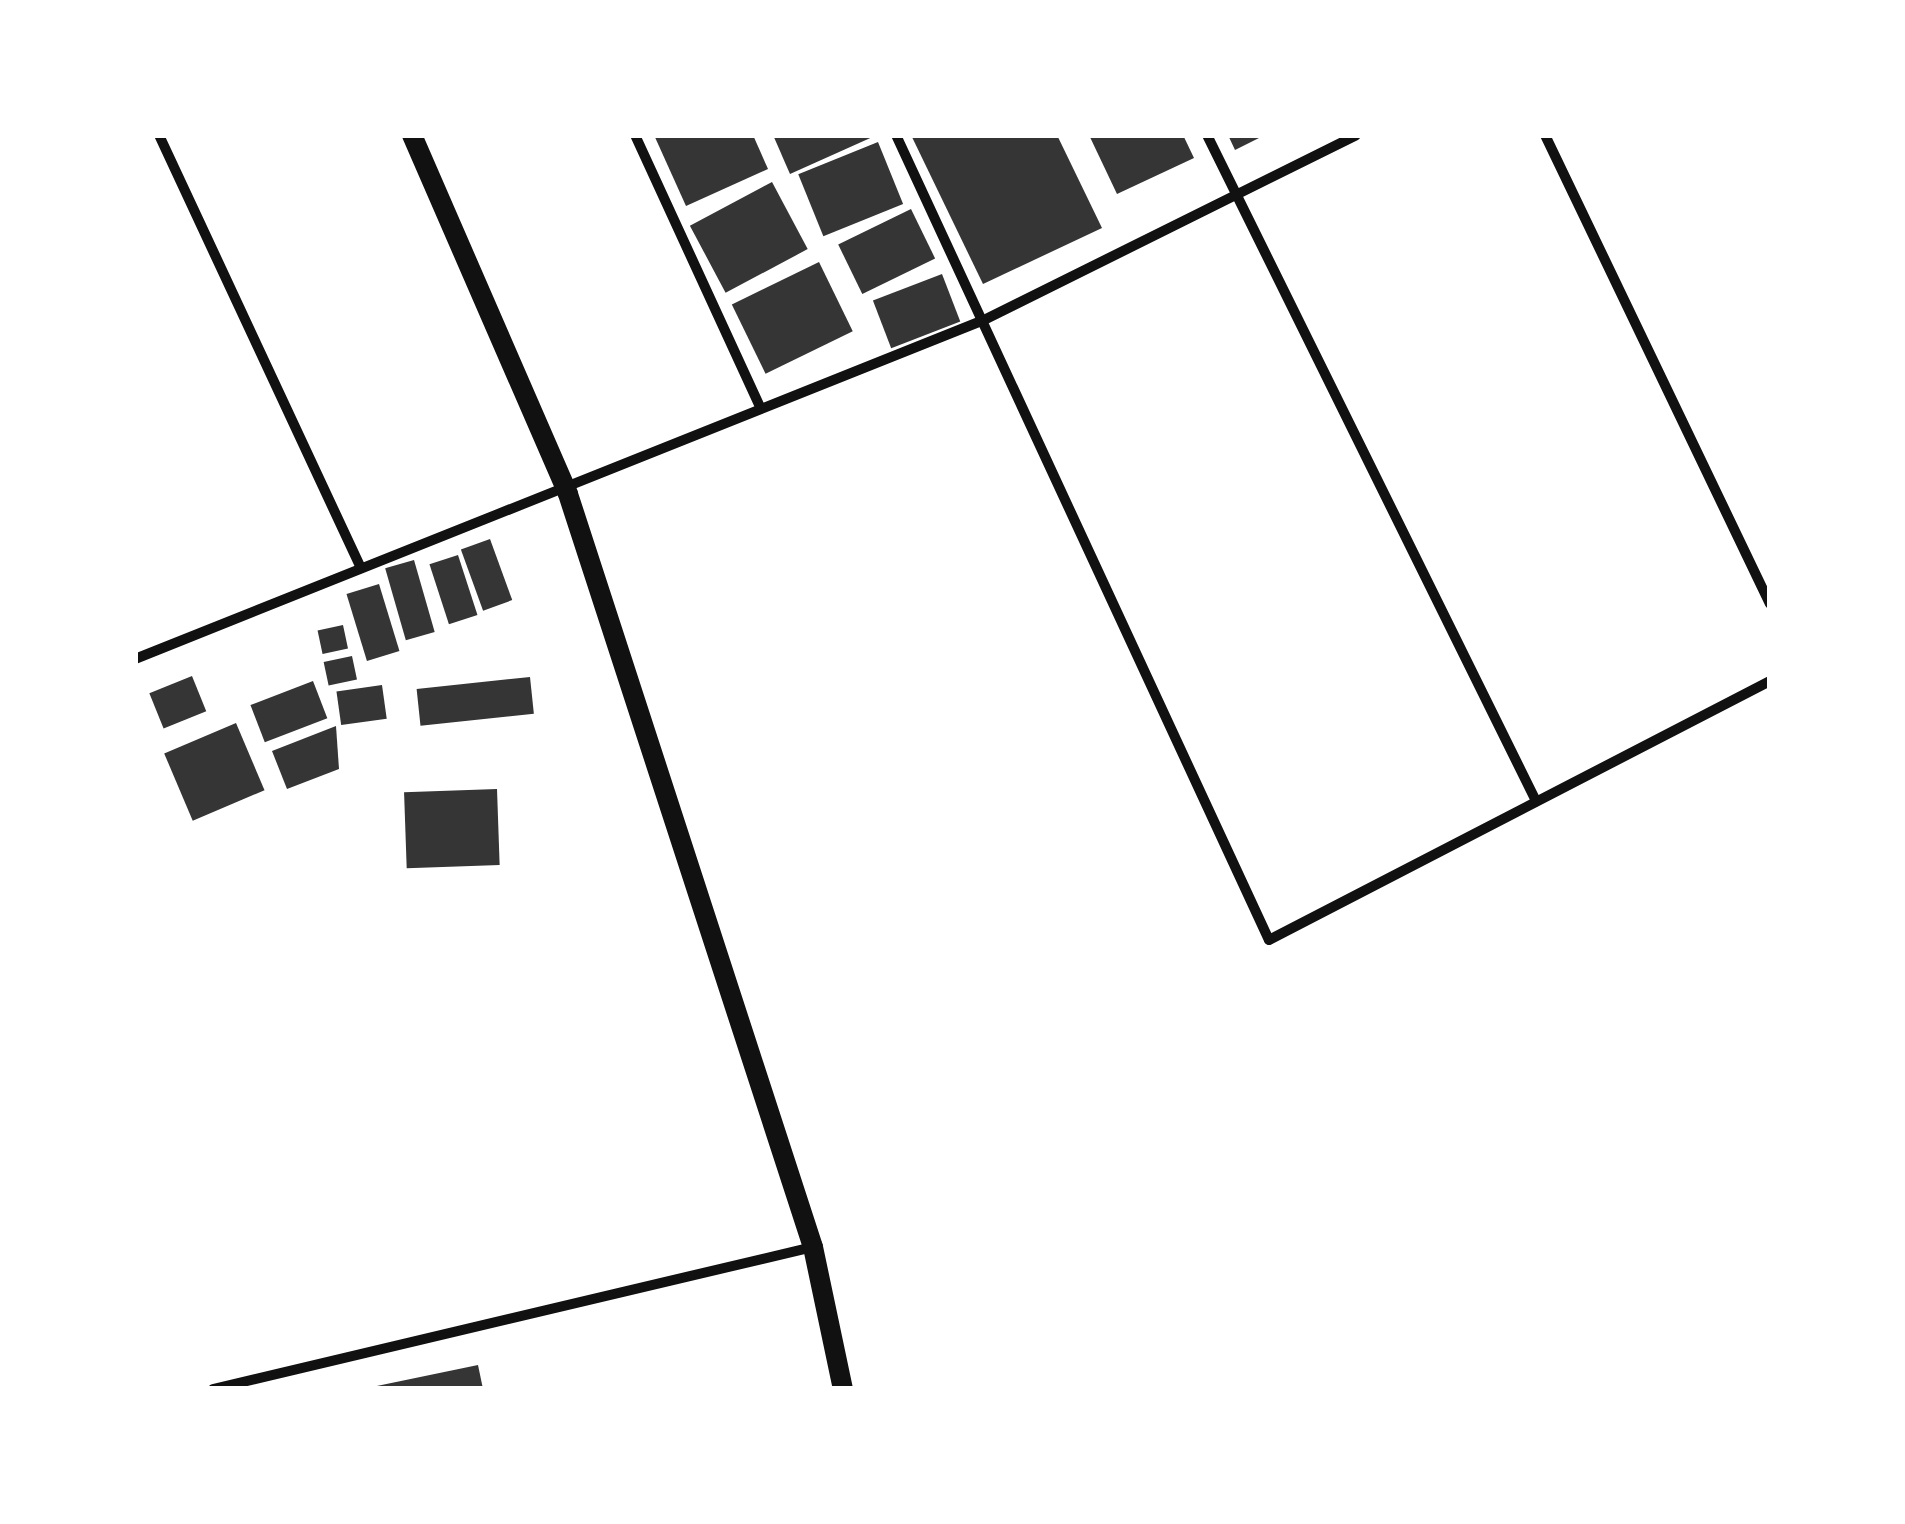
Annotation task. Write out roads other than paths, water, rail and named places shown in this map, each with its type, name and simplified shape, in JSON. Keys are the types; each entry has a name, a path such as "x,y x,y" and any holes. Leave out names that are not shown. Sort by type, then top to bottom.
{"main road":[{"path":"412,135 568,494 813,1247 843,1389"}],"street":[{"path":"159,135 361,568"},
{"path":"635,135 760,407"},
{"path":"896,135 1269,940 1770,681"},
{"path":"1208,135 1536,801"},
{"path":"135,659 361,568 568,494 760,407 984,320 1356,135"},
{"path":"1545,135 1770,604"},
{"path":"213,1389 813,1247"}]}
